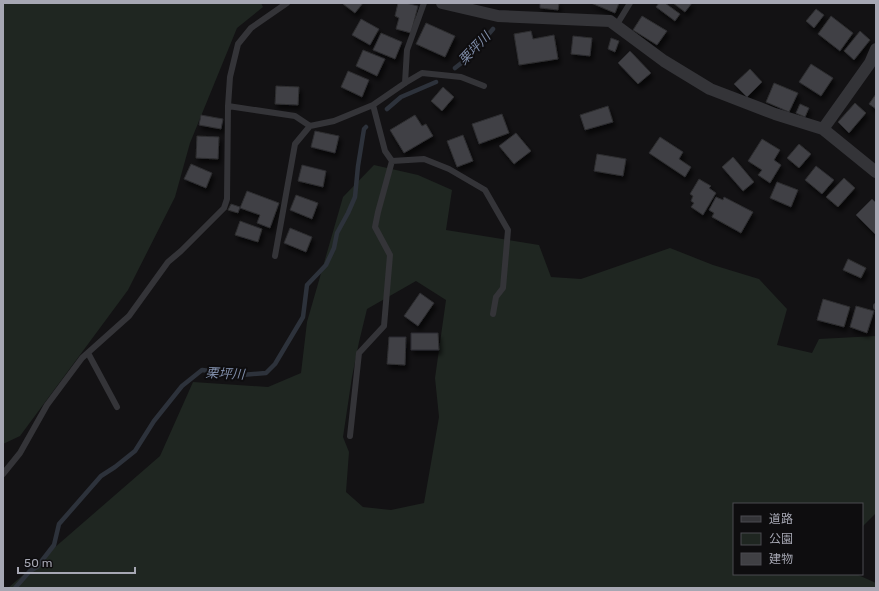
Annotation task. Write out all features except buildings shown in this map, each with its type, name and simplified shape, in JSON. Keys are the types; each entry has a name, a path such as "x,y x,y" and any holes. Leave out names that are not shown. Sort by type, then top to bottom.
{"street":[{"path":"443,3 498,16 610,21 664,62 710,89 775,114 823,129 876,172"},
{"path":"823,129 870,63 876,49"}],"lane":[{"path":"3,474 20,453 47,405 82,358 129,316 168,262 224,208 227,199 228,106 230,77 238,44 251,28 287,3"},
{"path":"405,83 407,50 424,3"},
{"path":"616,26 630,3"},
{"path":"275,256 295,144 310,126 334,121 373,105 422,73 461,77 484,86"},
{"path":"373,105 384,151 392,161"},
{"path":"228,106 295,116 310,126"},
{"path":"392,161 424,159 449,169 486,190 508,230 503,288 496,297 493,314"},
{"path":"350,436 359,353 384,326 390,255 375,227 392,161"},
{"path":"88,353 117,407"}],"green space":[{"path":"3,3 261,3 263,7 237,28 190,143 175,197 128,290 20,436 3,444"},
{"path":"374,165 418,175 452,190 446,230 539,245 551,277 581,279 670,248 713,265 759,279 787,309 777,345 812,353 819,339 876,336 876,513 863,526 863,503 733,503 733,575 858,575 876,583 876,588 8,588 160,456 193,382 268,387 301,373 307,322 343,197","holes":["416,281 446,300 435,378 439,417 424,503 391,510 363,507 346,492 349,452 343,437 359,342 367,309"]}],"waterway":[{"name":"栗坪川","path":"455,68 469,57 493,29"},
{"name":"栗坪川","path":"387,109 401,97 436,82"},
{"name":"栗坪川","path":"15,588 30,571 37,567 54,545 59,524 101,476 135,451 154,421 182,386 202,370 242,375 266,373 275,364 303,317 307,285 326,265 334,248 337,233 355,197 358,166 364,129 366,127"}]}
